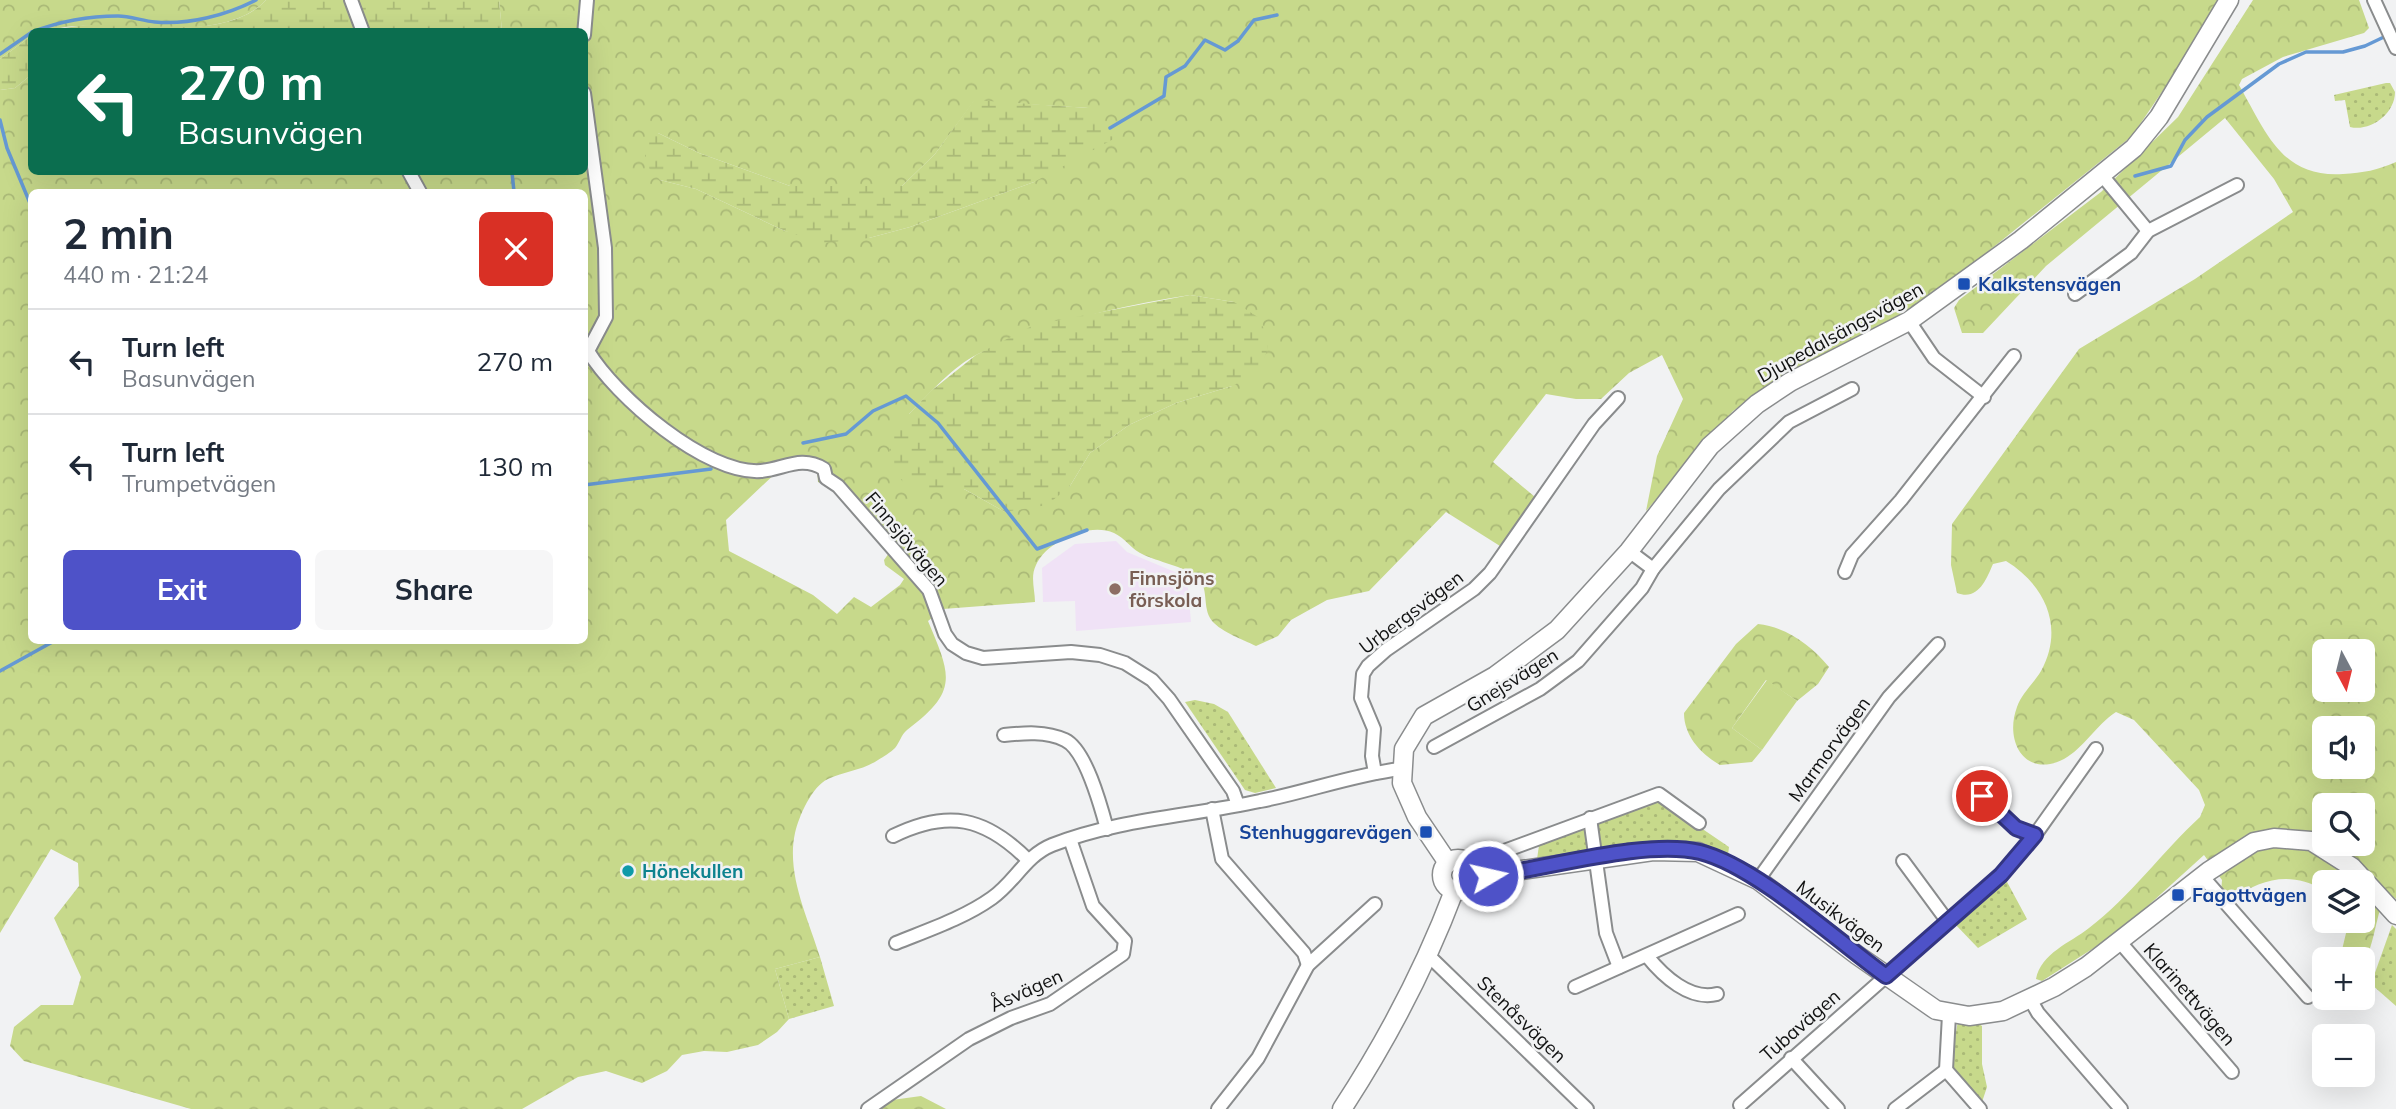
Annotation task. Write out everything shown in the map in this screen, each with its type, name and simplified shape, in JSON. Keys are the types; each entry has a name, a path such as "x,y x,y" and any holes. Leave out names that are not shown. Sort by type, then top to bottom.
{"street":[{"path":"351,0 362,28"},
{"path":"585,28 587,0"},
{"name":"Djupedalsängsvägen","path":"1400,769 1408,738 1424,716 1495,676 1557,629 1629,551 1710,446 1732,424 1790,382 1909,321 1964,284 2133,148 2159,117 2229,0"},
{"path":"2374,0 2396,48"},
{"name":"Finnsjövägen","path":"588,123 605,248 606,317 588,347"},
{"path":"2101,174 2148,231"},
{"path":"2075,294 2131,253 2148,231 2237,185"},
{"path":"1909,321 1934,358 1984,397"},
{"name":"Finnsjövägen","path":"588,353 611,383 655,423 719,464 761,471 805,462 824,469 826,478 838,486 929,590 947,639 966,653 996,660 1088,653 1113,658 1139,671 1169,699 1233,791 1238,805"},
{"path":"1845,572 1852,555 1984,397 2014,356"},
{"name":"Gnejsvägen","path":"1434,747 1540,689 1577,661 1642,588 1653,569 1710,498 1789,422 1852,389"},
{"name":"Urbergsvägen","path":"1375,773 1372,756 1374,729 1361,698 1363,674 1368,666 1386,650 1474,589 1490,573 1594,425 1618,398"},
{"path":"1629,551 1653,569"},
{"name":"Marmorvägen","path":"1758,880 1889,697 1938,644"},
{"path":"1004,735 1050,735 1068,741 1084,764 1107,829"},
{"name":"Tubavägen","path":"1740,1105 2001,875 2035,835 2096,749"},
{"path":"896,943 955,918 994,897 1028,860 1050,846 1070,839 1172,814 1238,805 1400,769 1402,783 1417,817 1448,863"},
{"path":"1488,857 1659,794 1699,823"},
{"path":"1982,796 2016,828 2035,835"},
{"path":"1212,809 1222,859 1304,953 1308,965"},
{"path":"1590,818 1606,933 1619,967"},
{"path":"893,836 935,821 967,821 996,832 1028,860"},
{"name":"Musikvägen","path":"1454,891 1468,888 1474,877 1653,851 1698,852 1758,880 1936,1010 1969,1016 2003,1011 2086,967 2202,876 2254,842 2274,838 2311,841 2352,867 2396,915"},
{"name":"Åsvägen","path":"868,1109 969,1039 1011,1018 1050,1004 1124,954 1125,941 1091,901 1070,839"},
{"path":"1342,1109 1429,956 1454,891 1446,886 1442,877 1448,863 1466,861 1472,868 1474,877"},
{"path":"1903,861 1948,922"},
{"path":"2202,876 2308,997"},
{"path":"1218,1109 1258,1058 1308,965 1375,904"},
{"path":"1575,987 1738,914"},
{"name":"Klarinettvägen","path":"2119,942 2232,1072"},
{"name":"Stenåsvägen","path":"1429,956 1587,1109"},
{"path":"1647,956 1676,984 1698,995 1717,994"},
{"path":"2030,999 2038,1013 2122,1109"},
{"path":"1950,1014 1946,1070 1980,1109"},
{"path":"1791,1058 1838,1109"},
{"path":"1895,1109 1946,1070"}],"shaded area":[{"name":"Finnsjöns förskola","path":"1116,541 1127,552 1187,577 1191,622 1076,631 1075,601 1043,602 1042,568 1075,544"}],"green space":[{"path":"0,0 266,0 249,13 228,22 204,26 28,28 28,38 0,59"},
{"path":"266,0 499,0 502,28 67,28 91,25 191,27 233,20 251,12"},
{"path":"499,0 2218,0 2189,52 2132,136 1935,294 1881,328 1791,370 1733,411 1646,511 1657,456 1683,399 1662,355 1629,373 1601,399 1576,399 1546,394 1493,462 1535,497 1500,546 1446,512 1369,591 1327,600 1291,620 1278,636 1256,646 1214,623 1208,612 1202,583 1194,574 1144,555 1118,535 1104,530 1070,536 1059,541 1041,556 1033,574 1035,602 943,609 928,621 945,669 943,693 924,716 905,732 895,748 872,764 834,776 822,783 803,810 795,833 793,864 800,896 820,957 775,969 789,1019 777,1032 758,1045 727,1052 704,1051 682,1055 667,1071 642,1083 606,1071 578,1077 522,1109 191,1109 24,1061 10,1046 14,1027 41,1005 73,1005 81,977 54,918 79,886 78,863 51,849 0,933 0,90 15,88 28,77 28,175 588,175 588,28 502,28","holes":["974,101 1089,108 1034,182 910,227 869,238 785,231 696,189 660,180 658,133 699,153 790,186 902,186 935,154","1190,295 1234,302 1232,386 1176,403 1129,425 1090,453 1070,486 1005,512 964,489 909,414 950,373 969,359 1003,343 1109,310","799,466 817,469 818,482 834,489 889,553 884,560 885,565 904,579 871,607 854,597 837,614 813,595 729,551 726,520 780,469"]},
{"path":"2253,0 2359,0 2369,28 2364,33 2283,57 2242,79 2239,85 2267,135 2290,160 2304,168 2322,173 2350,174 2396,162 2396,899 2387,892 2375,931 2375,870 2312,870 2312,884 2288,879 2265,882 2232,900 2221,893 2222,880 2204,855 2119,932 2042,981 2036,979 2050,955 2104,916 2200,817 2205,805 2199,790 2134,720 2116,712 2064,759 2050,764 2038,764 2021,753 2013,732 2014,720 2019,702 2041,671 2048,655 2051,623 2047,608 2031,582 2006,561 1993,564 1976,592 1964,595 1957,593 1951,565 1952,524 2079,349 2195,279 2293,212 2274,179 2225,118 2046,266 1983,333 1962,333 1954,308 1959,300 2101,192 2178,117"},
{"path":"28,38 28,77 15,88 0,90 0,59"},
{"path":"2390,83 2395,92 2394,100 2386,114 2365,127 2350,127 2345,100 2335,101 2334,95"},
{"path":"974,100 1089,108 1119,136 1034,182 910,227 869,238 823,243 785,231 696,189 660,180 645,164 645,145 658,133 699,153 790,186 902,186 935,154"},
{"path":"1190,295 1234,302 1261,319 1268,347 1260,372 1232,386 1176,403 1129,425 1090,453 1070,486 1047,505 1005,512 964,489 926,490 903,482 889,464 890,439 909,414 931,391 976,355 1034,325"},
{"path":"1758,624 1797,638 1829,667 1818,684 1797,701 1766,680 1732,728 1762,750 1752,762 1720,765 1706,755 1690,737 1684,713 1736,644"},
{"path":"1767,680 1797,701 1762,750 1732,728"},
{"path":"1195,700 1214,704 1228,712 1276,788 1255,793 1245,790 1185,702"},
{"path":"1657,798 1729,847 1728,855 1696,845 1666,842 1601,849 1597,820"},
{"path":"1587,823 1590,849 1537,859 1540,839"},
{"path":"2006,880 2027,919 1978,948 1954,923"},
{"path":"2392,925 2396,929 2396,1006 2375,988 2375,973"},
{"path":"2346,933 2374,933 2371,947 2343,947"},
{"path":"820,957 834,1006 789,1019 775,969"},
{"path":"1958,1021 1974,1021 1982,1026 1982,1064 1987,1087 1982,1102 1950,1065"},
{"path":"921,1096 946,1109 880,1109 892,1100"}],"waterway":[{"path":"46,28 85,18 107,16 168,23 194,20 233,10 256,0"},
{"path":"1110,128 1164,96 1166,77 1185,66 1205,40 1225,50 1238,41 1254,20 1277,15"},
{"path":"0,54 28,35"},
{"path":"2135,176 2171,166 2185,140 2207,117 2279,64 2306,52 2343,52 2386,36"},
{"path":"0,120 7,148 28,198"},
{"path":"512,175 514,189"},
{"path":"803,443 846,434 873,411 906,396 938,423 1037,549 1087,530"},
{"path":"588,484 711,469"},
{"path":"0,671 49,644"}],"place":[{"name":"Kalkstensvägen","path":"1964,284"},
{"name":"Finnsjöns förskola","path":"1115,589"},
{"name":"Stenhuggarevägen","path":"1426,832"},
{"name":"Hönekullen","path":"628,871"},
{"name":"Fagottvägen","path":"2178,895"}],"route":[{"path":"1488,876 1577,860 1653,851 1698,852 1723,860 1758,880 1886,976 2001,875 2035,835 2016,828 1982,796"}]}
